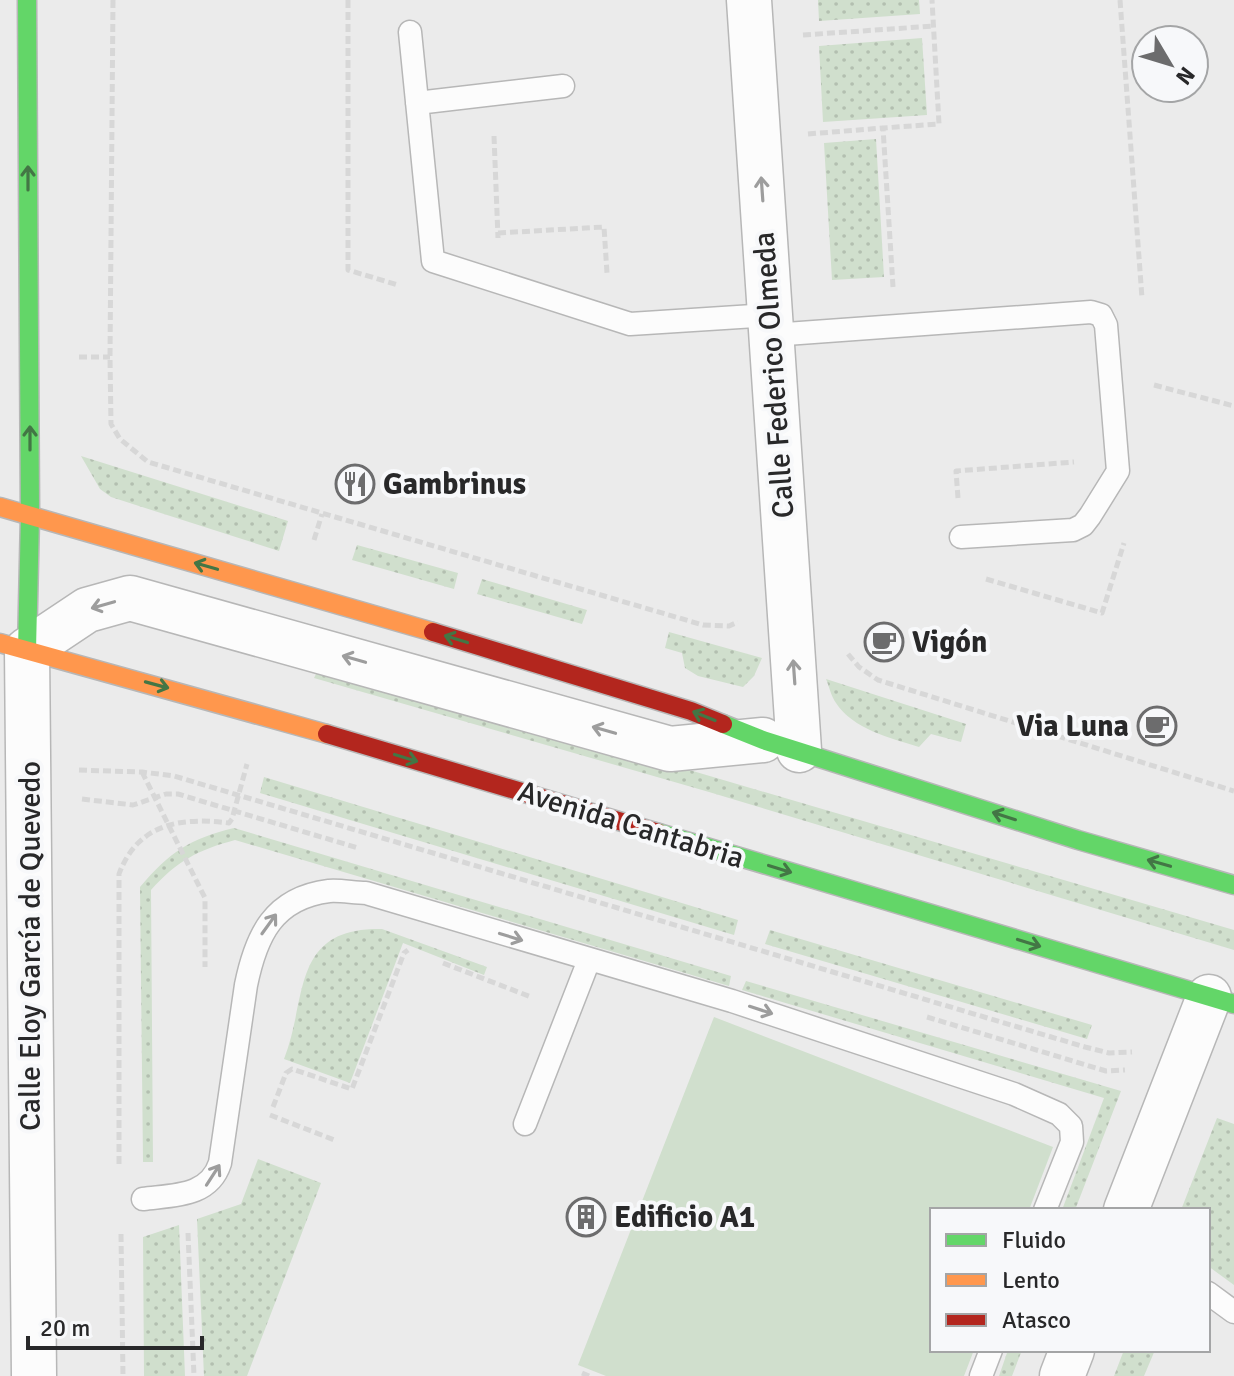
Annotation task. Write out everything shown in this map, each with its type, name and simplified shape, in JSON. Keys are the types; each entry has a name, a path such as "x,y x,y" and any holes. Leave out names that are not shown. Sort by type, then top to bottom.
{"main road":[{"name":"Calle Eloy García de Quevedo","path":"14,647 10,517 27,0"},
{"path":"10,517 342,604 691,711 781,745 1078,840 1234,885"},
{"name":"Avenida Cantabria","path":"14,647 233,706 1221,1000"}],"street":[{"name":"Calle Federico Olmeda","path":"749,0 771,325 781,745"},
{"path":"14,647 87,610 130,598 670,749 781,745"},
{"name":"Calle Eloy García de Quevedo","path":"14,647 34,1376"},
{"path":"1127,1208 1183,1066 1221,1000"},
{"path":"1062,1376 1071,1352"}],"lane":[{"path":"410,32 433,261 630,324 771,325 1091,312 1101,315 1106,325 1118,471 1090,516 1083,525 1073,530 961,537"},
{"path":"417,103 563,86"},
{"path":"143,1199 201,1189 213,1180 218,1171 251,959 261,934 276,913 303,898 330,891 366,893 762,1011 1014,1094 1059,1114 1071,1126 1072,1142 1046,1208"},
{"path":"525,1124 589,960"},
{"path":"1210,1294 1234,1312"},
{"path":"981,1376 990,1352"}],"path":[{"path":"113,0 111,424 133,452 163,467 703,625 729,626 747,617"},
{"path":"805,134 939,124 932,0"},
{"path":"1120,0 1141,283"},
{"path":"799,23 800,49"},
{"path":"799,35 934,26"},
{"path":"804,120 806,149"},
{"path":"494,127 498,249"},
{"path":"883,128 894,300"},
{"path":"498,233 604,227 608,286"},
{"path":"1147,383 1234,406"},
{"path":"846,651 851,660 878,680 1234,791"},
{"path":"83,771 174,776 1085,1047 1109,1053 1134,1052 1183,1066"},
{"path":"142,772 181,847"},
{"path":"119,1167 119,874 126,856 139,842 169,823 199,820 229,823 234,811"},
{"path":"265,1127 286,1073 292,1069 352,1089 404,953 409,950"},
{"path":"438,961 530,996 534,999 533,1003"},
{"path":"270,1115 337,1141"},
{"path":"120,1221 123,1376"},
{"path":"188,1233 194,1376"},
{"path":"582,1373 589,1376"}],"green space":[{"path":"818,0 919,0 920,14 819,21"},
{"path":"922,38 927,115 823,122 819,46"},
{"path":"876,139 884,277 832,280 824,143"},
{"path":"81,456 288,521 279,551 111,497 100,489"},
{"path":"357,545 458,573 454,589 352,560"},
{"path":"482,579 587,610 582,624 477,594"},
{"path":"669,632 762,658 754,676 743,687 698,676 685,668 682,653 665,648"},
{"path":"322,662 1234,930 1234,950 709,792 314,678"},
{"path":"826,679 966,724 961,742 931,734 919,747 862,726 843,712 834,700"},
{"path":"264,777 738,920 734,935 260,793"},
{"path":"234,828 731,976 729,986 235,840 179,864 151,890 153,1162 143,1162 140,887 181,848"},
{"path":"382,929 487,967 484,975 403,943 350,1083 284,1059 301,991 317,953 331,940 352,932"},
{"path":"770,930 1092,1025 1087,1039 765,944"},
{"path":"746,981 1121,1091 1076,1208 1063,1208 1104,1098 742,990"},
{"path":"714,1017 1053,1147 1030,1208 930,1208 930,1352 973,1352 964,1376 606,1376 578,1365"},
{"path":"1217,1118 1234,1124 1234,1285 1210,1267 1210,1208 1182,1208"},
{"path":"258,1159 321,1183 247,1376 204,1376 197,1219 241,1204"},
{"path":"179,1225 185,1376 144,1376 143,1237"},
{"path":"1007,1352 1021,1352 1012,1376 999,1376"},
{"path":"1123,1352 1154,1352 1144,1376 1114,1376"}],"traffic: fast":[{"path":"27,0 30,516 27,650"},
{"path":"723,724 763,740 1078,840 1234,885"},
{"path":"659,833 1234,1004"}],"traffic: slow":[{"path":"0,507 433,632"},
{"path":"0,643 327,734"}],"traffic: jam":[{"path":"433,632 691,711 723,724"},
{"path":"327,734 659,833"}],"place":[{"name":"Gambrinus","path":"355,484"},
{"name":"Vigón","path":"884,642"},
{"name":"Via Luna","path":"1157,726"},
{"name":"Edificio A1","path":"586,1217"}]}
